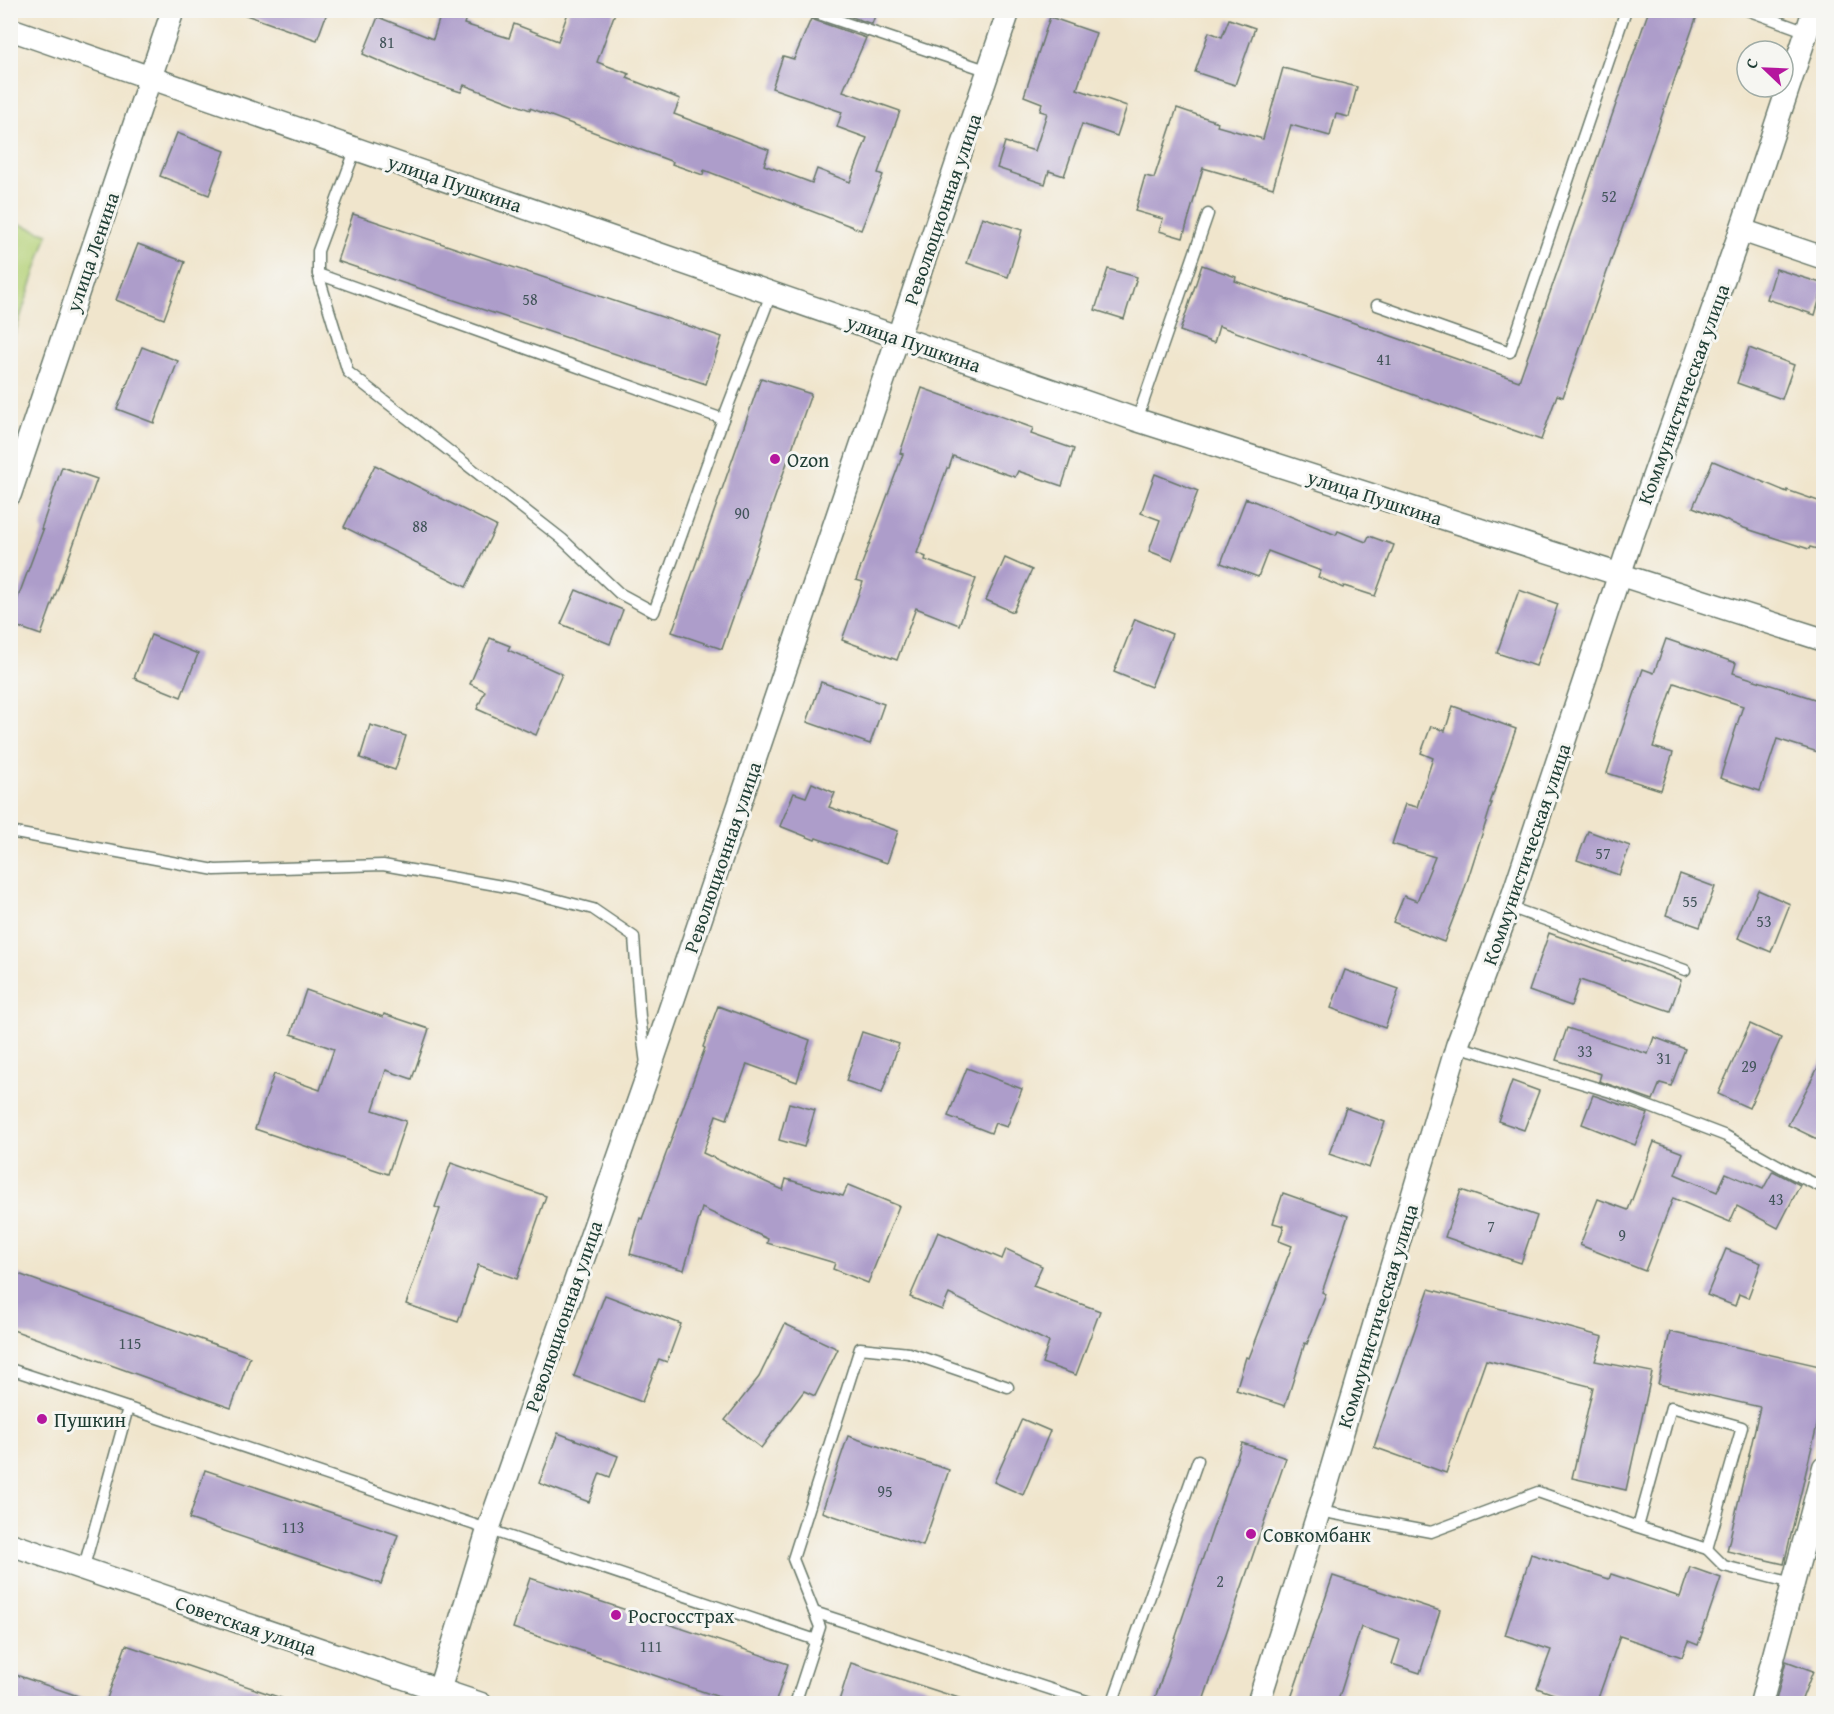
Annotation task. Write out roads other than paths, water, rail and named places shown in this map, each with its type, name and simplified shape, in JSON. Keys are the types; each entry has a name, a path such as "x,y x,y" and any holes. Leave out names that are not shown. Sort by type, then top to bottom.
{"street":[{"name":"улица Ленина","path":"10,494 173,10"},
{"name":"Революционная улица","path":"436,1697 488,1530 648,1074 1009,10"},
{"name":"Коммунистическая улица","path":"1258,1704 1319,1511 1457,1046 1509,907 1619,576 1741,230 1814,10"},
{"name":"улица Пушкина","path":"10,29 1137,420 1824,640"},
{"path":"1741,230 1824,258"},
{"path":"1761,1704 1824,1467"},
{"name":"Советская улица","path":"10,1544 436,1697 481,1704"}],"lane":[{"path":"807,10 989,71"},
{"path":"1377,305 1510,352 1626,10"},
{"path":"1747,10 1807,32"},
{"path":"356,148 318,251 318,274 348,372 562,539 619,594 654,612 723,419 771,294"},
{"path":"1137,420 1208,214"},
{"path":"318,274 723,419"},
{"path":"10,832 214,870 383,866 513,888 593,909 634,937 640,1017 648,1074"},
{"path":"1509,907 1685,970"},
{"path":"1457,1046 1611,1092 1664,1112 1726,1136 1824,1188"},
{"path":"795,1704 820,1627 793,1559 860,1348 909,1353 1008,1387"},
{"path":"10,1369 816,1640"},
{"path":"1638,1527 1671,1407 1742,1427 1707,1549"},
{"path":"83,1570 128,1408"},
{"path":"1112,1704 1198,1460"},
{"path":"1319,1511 1431,1532 1538,1492 1707,1549 1724,1566 1793,1583"},
{"path":"814,1612 1096,1704"}],"place":[{"name":"Ozon","path":"775,459"},
{"name":"Пушкин","path":"42,1419"},
{"name":"Совкомбанк","path":"1251,1534"},
{"name":"Росгосстрах","path":"616,1615"}]}
